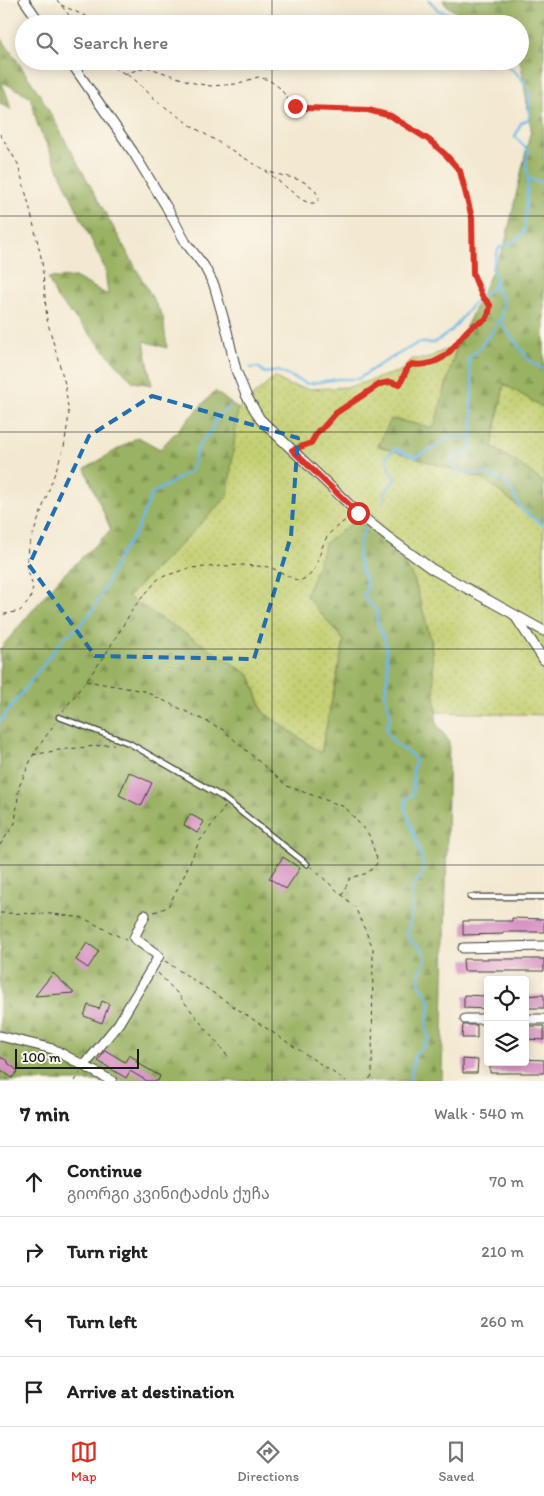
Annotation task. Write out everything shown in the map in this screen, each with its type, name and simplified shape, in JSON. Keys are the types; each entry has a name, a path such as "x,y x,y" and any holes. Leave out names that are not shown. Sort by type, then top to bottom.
{"street":[{"path":"24,0 35,15"},
{"path":"76,70 133,152 186,243 204,266 214,285 236,370 246,396 260,419 358,513 389,538 432,569 544,631"},
{"path":"513,613 544,660"},
{"path":"84,1066 119,1023 158,956 134,938 145,915"},
{"path":"463,948 544,946"},
{"path":"465,1019 484,1019"},
{"path":"529,1019 544,1020"},
{"path":"0,1036 53,1049 112,1081"}],"lane":[{"path":"59,717 128,743 229,802 307,864"},
{"path":"470,897 544,898"}],"path":[{"path":"57,0 69,15"},
{"path":"61,5 85,15"},
{"path":"118,70 134,79 157,101 190,125 266,171 302,200 310,203 316,203 319,200 317,193 309,184 301,180 266,171"},
{"path":"124,74 137,70"},
{"path":"156,70 194,83 211,86 236,84 258,77 269,80 280,88 295,106 304,108 368,110 391,116 429,140 460,171 472,218 473,274 482,296 490,305 489,316 484,322 468,329 445,356 421,366 412,364 408,367 400,384 390,382 380,384 336,413 318,431 311,443 292,450"},
{"path":"0,134 18,164 29,205 42,261 47,320 65,384 69,415 64,447 29,546 27,567 33,587 30,600 20,611 0,616"},
{"path":"0,845 15,823 19,787 33,755 104,657 134,606 159,578 190,568 242,565 270,567 298,582 306,579 312,573 329,534 358,513"},
{"path":"86,681 144,690 222,729 287,786 345,808 369,835 378,862 368,873 350,878 342,895"},
{"path":"33,755 59,750 128,743"},
{"path":"145,915 168,907 199,842 229,802"},
{"path":"307,864 355,907 373,948 372,1076 367,1081"},
{"path":"0,913 53,914 83,918 130,944"},
{"path":"158,956 346,1081"},
{"path":"152,967 177,994 229,1058"}],"highlighted area":[{"path":"152,396 298,438 291,536 254,659 95,656 29,565 89,436"}],"green space":[{"path":"443,0 544,0 544,408 504,384 492,447 544,483 544,526 483,479 378,446 391,419 434,428 457,346 505,244 531,129 522,70 529,70 529,15 459,15 445,4"},
{"path":"0,36 15,58 15,70 23,70 39,93 163,317 167,348 144,341 152,385 133,382 57,298 48,278 75,277 108,295 105,269 38,126 30,96 2,82 12,110 0,103"},
{"path":"457,346 434,428 392,419 378,446 483,479 544,526 544,715 436,712 431,640 414,579 378,527 344,641 321,753 263,712 250,675 127,597 227,496 238,409 275,377 288,385 309,389 349,387 400,371 412,359 426,359"},
{"path":"504,384 544,408 544,483 492,447"},
{"path":"215,391 238,409 228,496 128,597 250,675 263,712 321,753 344,641 306,596 326,542 352,523 378,527 414,579 431,640 437,725 449,741 442,1081 0,1081 0,649 58,580 111,530 85,469 138,437 160,449"}],"building":[{"path":"129,772 152,783 141,806 119,795"},
{"path":"190,814 204,822 197,833 184,825"},
{"path":"283,857 300,868 286,889 269,878"},
{"path":"512,918 544,919 544,932 503,932 503,934 463,935 463,921 512,921"},
{"path":"87,943 99,951 88,968 76,960"},
{"path":"463,959 544,959 544,971 464,971"},
{"path":"53,973 74,993 35,996"},
{"path":"464,995 484,996 484,1009 464,1008"},
{"path":"544,995 544,1008 529,1008 529,996"},
{"path":"102,1001 109,1004 102,1023 84,1016 88,1005 99,1009"},
{"path":"463,1025 477,1025 477,1038 462,1038"},
{"path":"529,1026 544,1026 544,1040 529,1039"},
{"path":"105,1050 125,1062 129,1055 137,1060 136,1062 160,1076 158,1081 147,1081 130,1071 126,1078 98,1061"},
{"path":"0,1057 8,1061 18,1071 12,1078 0,1069"},
{"path":"463,1059 478,1060 477,1073 463,1073"},
{"path":"529,1059 544,1060 544,1073 490,1073 490,1066 529,1066"}],"waterway":[{"path":"429,0 438,10 452,15"},
{"path":"512,70 523,80 530,99 529,119 521,123 515,137 529,151 526,160 528,179 524,233 513,242 499,248 492,268 496,277 496,289 503,299 502,316 485,342 468,359 473,386 471,403 473,436 471,446 466,453 451,459 454,469 461,473 488,474 504,482 514,494 520,508 544,526"},
{"path":"528,179 544,183"},
{"path":"251,368 258,367 265,373 278,371 308,384 337,379 358,379 418,343 434,343 451,331 478,298 490,290 496,282"},
{"path":"502,316 502,324 529,360 544,370"},
{"path":"0,722 64,637 78,628 95,608 119,557 136,532 152,494 191,471 199,445 212,430 216,417 230,407"},
{"path":"384,502 386,491 396,479 390,471 386,456 395,449 415,457 433,449 446,439 473,436"},
{"path":"365,528 359,545 358,558 368,587 363,596 377,611 377,622 386,644 388,672 385,694 390,710 390,719 386,728 396,745 412,755 416,760 413,770 413,794 407,798 405,807 422,859 423,874 413,886 412,913 407,934 425,953 425,963 420,972 419,979 428,996 430,1008 427,1024 429,1038 415,1055 410,1081"}],"route":[{"path":"295,106 304,108 368,110 391,116 429,140 446,155 460,171 472,218 473,274 482,296 490,305 489,316 484,322 468,329 445,356 421,366 412,364 400,380 400,384 390,382 380,384 336,413 318,431 311,443 292,450 332,486 358,513"}]}
